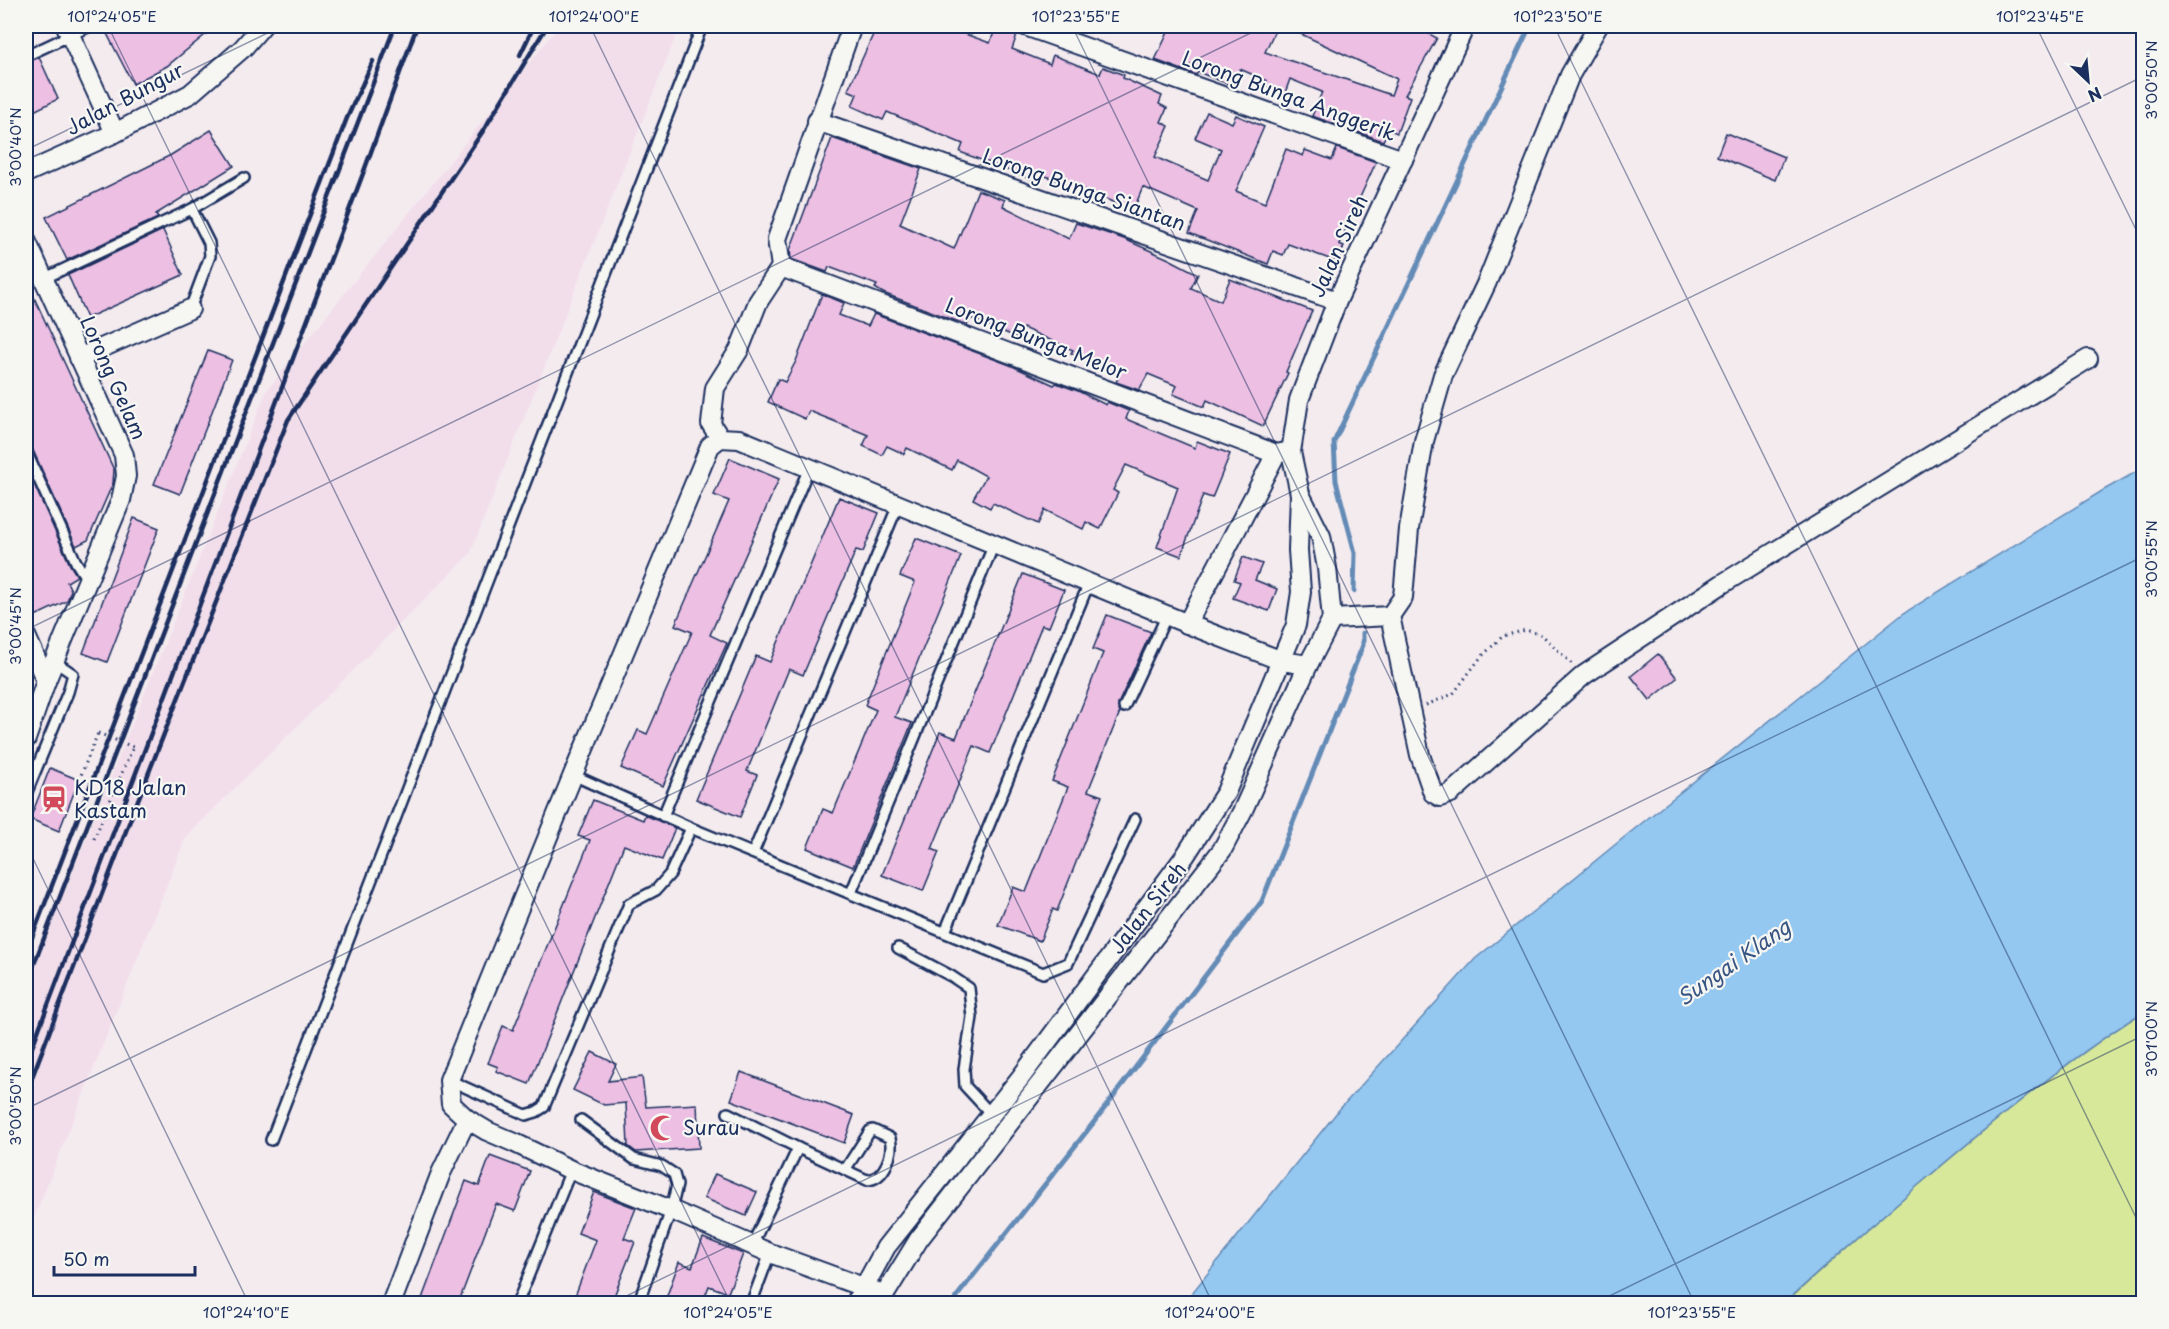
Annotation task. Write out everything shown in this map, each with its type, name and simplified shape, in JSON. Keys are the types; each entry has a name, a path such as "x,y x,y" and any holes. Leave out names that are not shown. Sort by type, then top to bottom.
{"street":[{"name":"Jalan Bungur","path":"26,173 115,133 190,94 243,48 262,26"},
{"path":"720,438 711,424 715,388 739,350 758,302 781,267 777,239 852,26"},
{"name":"Lorong Bunga Anggerik","path":"1024,26 1403,160"},
{"name":"Jalan Sireh","path":"881,1298 926,1230 1222,850 1261,772 1308,665 1332,619 1321,536 1283,453 1299,400 1337,301 1465,26"},
{"path":"1598,26 1570,75 1487,282 1443,375 1424,441 1409,529 1403,597 1390,616 1420,755 1432,793 1440,797 1451,793 1584,675 1722,584 2088,359"},
{"path":"68,30 115,133"},
{"name":"Lorong Bunga Siantan","path":"817,121 1337,301"},
{"name":"Lorong Gelam","path":"26,240 124,455 126,476 121,500 46,681 26,739"},
{"name":"Lorong Bunga Melor","path":"781,267 1283,453"},
{"path":"79,358 190,309"},
{"path":"881,1298 859,1295 752,1245 571,1170 487,1131 466,1119 451,1104 449,1080 710,446 720,438 739,439 1187,624 1282,661 1308,665"},
{"path":"1187,624 1283,453"},
{"name":"Jalan Sireh","path":"859,1295 886,1247 991,1114 1185,856 1226,792 1296,625 1301,592 1298,549 1300,494"},
{"path":"1332,619 1390,616"},
{"path":"26,636 46,681"},
{"path":"391,1304 441,1173 466,1119"}],"lane":[{"path":"26,56 68,30 90,26"},
{"path":"271,1140 702,26"},
{"path":"43,279 192,209 244,178"},
{"path":"190,309 210,256 208,243 192,209"},
{"path":"26,451 76,562 88,580"},
{"path":"663,816 809,468"},
{"path":"753,853 898,505"},
{"path":"850,893 994,544"},
{"path":"945,932 1089,584"},
{"path":"1124,707 1167,615"},
{"path":"26,794 68,692 73,674 54,661"},
{"path":"573,775 663,816 1043,973 1068,963 1135,819"},
{"path":"449,1080 526,1114 544,1107 629,904 656,890 670,874 692,828"},
{"path":"898,948 969,988 972,1017 964,1070 965,1086 991,1114"},
{"path":"728,1113 798,1148 845,1170 867,1180 879,1177 891,1153 890,1138 873,1130 870,1131 845,1170"},
{"path":"581,1120 634,1159 662,1166 674,1174 677,1185 671,1210 638,1304"},
{"path":"752,1245 798,1148"},
{"path":"518,1304 571,1170"},
{"path":"751,1304 770,1253"}],"path":[{"path":"1409,707 1431,704 1453,694 1481,657 1503,636 1526,630 1542,635 1584,675"},
{"path":"79,780 98,734 133,747 94,839"}],"shaded area":[{"path":"559,26 680,26 470,554 186,837 26,1238 26,987 267,390"}],"green space":[{"path":"2143,1012 2143,1303 1785,1304 1866,1231 1998,1119 2084,1052"}],"water":[{"name":"Sungai Klang","path":"2143,468 2143,1012 2084,1052 1998,1119 1785,1303 1184,1303 1338,1111 1475,959 1904,613"}],"building":[{"path":"103,26 216,26 167,66 133,84"},
{"path":"877,26 943,26 990,43 996,27 1017,35 1012,49 1050,64 1053,55 1100,74 1103,67 1124,75 1123,78 1162,96 1159,104 1167,108 1161,122 1169,126 1155,157 1208,180 1221,149 1195,138 1207,112 1232,123 1236,115 1264,127 1236,191 1265,203 1286,149 1303,156 1305,150 1332,160 1337,148 1376,162 1339,244 1344,246 1338,262 1288,244 1283,255 1273,251 1268,264 1189,233 1198,211 1143,187 1133,211 1039,173 1036,181 960,152 963,144 887,112 883,120 852,106 857,94 848,90"},
{"path":"1171,26 1277,26 1265,52 1391,95 1397,79 1284,26 1414,26 1437,38 1405,95 1410,97 1397,133 1388,129 1383,141 1312,116 1322,92 1290,79 1285,93 1265,86 1267,81 1240,69 1233,86 1198,72 1196,75 1155,60"},
{"path":"39,57 58,99 26,115 26,63"},
{"path":"211,130 234,166 156,214 158,218 67,260 46,217 171,155"},
{"path":"1726,133 1784,157 1775,180 1717,156"},
{"path":"832,138 921,169 900,224 954,249 978,190 1005,200 1003,206 1069,239 1076,223 1124,239 1169,259 1198,274 1191,288 1221,301 1230,279 1312,311 1286,372 1288,373 1263,426 1207,400 1204,407 1173,394 1177,386 1148,374 1139,390 1116,382 1119,376 1071,353 1073,350 1023,328 1018,338 971,318 967,325 883,293 875,288 877,285 829,267 827,272 791,259 790,250"},
{"path":"163,230 183,275 87,318 68,275"},
{"path":"26,280 114,470 113,483 88,540 76,546 32,448 26,444"},
{"path":"822,294 844,303 839,315 868,326 874,314 1010,365 1054,385 1056,383 1078,391 1106,405 1107,402 1129,411 1126,419 1195,448 1197,441 1230,454 1212,498 1203,495 1181,556 1157,547 1178,487 1126,465 1113,490 1118,493 1100,529 1086,522 1083,529 1045,510 1038,524 993,503 990,508 973,499 986,476 957,460 952,470 907,448 904,454 887,446 882,455 863,446 868,435 809,411 805,419 768,402 778,379 785,382 796,361"},
{"path":"208,351 232,360 180,494 154,484"},
{"path":"730,458 779,479 710,635 727,643 663,786 621,768 638,730 647,734 692,632 675,625 729,501 714,495"},
{"path":"26,466 77,576 67,582 71,590 67,601 33,617 26,601"},
{"path":"839,497 879,513 863,552 856,550 803,675 789,669 747,771 757,775 740,817 696,799 756,656 770,662"},
{"path":"134,518 159,528 107,662 83,653"},
{"path":"916,538 961,556 895,717 912,723 853,867 807,848 823,809 833,813 876,710 865,705 915,582 900,576"},
{"path":"1243,557 1262,564 1255,580 1277,589 1269,611 1233,598 1240,582 1234,580"},
{"path":"1023,574 1064,590 1049,627 1042,625 990,753 974,746 932,849 939,852 923,891 882,875 940,732 956,738"},
{"path":"1107,615 1151,632 1118,704 1120,712 1088,791 1102,796 1057,911 1053,909 1040,941 998,925 1013,887 1026,892 1068,787 1052,781 1103,653 1093,649"},
{"path":"1658,654 1677,678 1650,700 1631,676"},
{"name":"KD18 Jalan Kastam","path":"50,768 79,780 59,831 30,819"},
{"path":"593,800 643,820 645,815 675,828 662,860 624,845 529,1084 496,1071 498,1067 488,1063 503,1026 513,1030 590,840 578,836"},
{"path":"592,1052 616,1064 608,1081 642,1077 646,1107 697,1104 699,1148 636,1152 628,1146 626,1103 604,1105 573,1090"},
{"path":"741,1072 854,1115 844,1143 731,1100"},
{"path":"490,1156 530,1171 515,1211 496,1204 458,1304 420,1304 466,1181 479,1186"},
{"path":"715,1174 757,1192 746,1216 704,1198"},
{"path":"594,1192 636,1208 624,1238 635,1242 611,1304 572,1304 596,1240 578,1233"},
{"path":"703,1238 743,1254 728,1293 709,1286 702,1304 664,1304 679,1262 692,1267"}],"waterway":[{"path":"1354,591 1355,553 1336,481 1334,442 1530,26"},
{"path":"954,1304 958,1295 1094,1122 1262,901 1363,645 1363,633"}],"railway":[{"path":"26,985 395,26"},
{"path":"26,1063 417,26"},
{"path":"520,55 534,26"},
{"path":"26,1093 134,810 288,420 483,131 547,26"},
{"path":"26,953 347,118 373,61"}],"place":[{"name":"KD18 Jalan Kastam","path":"54,799"},
{"name":"Surau","path":"663,1128"}]}
